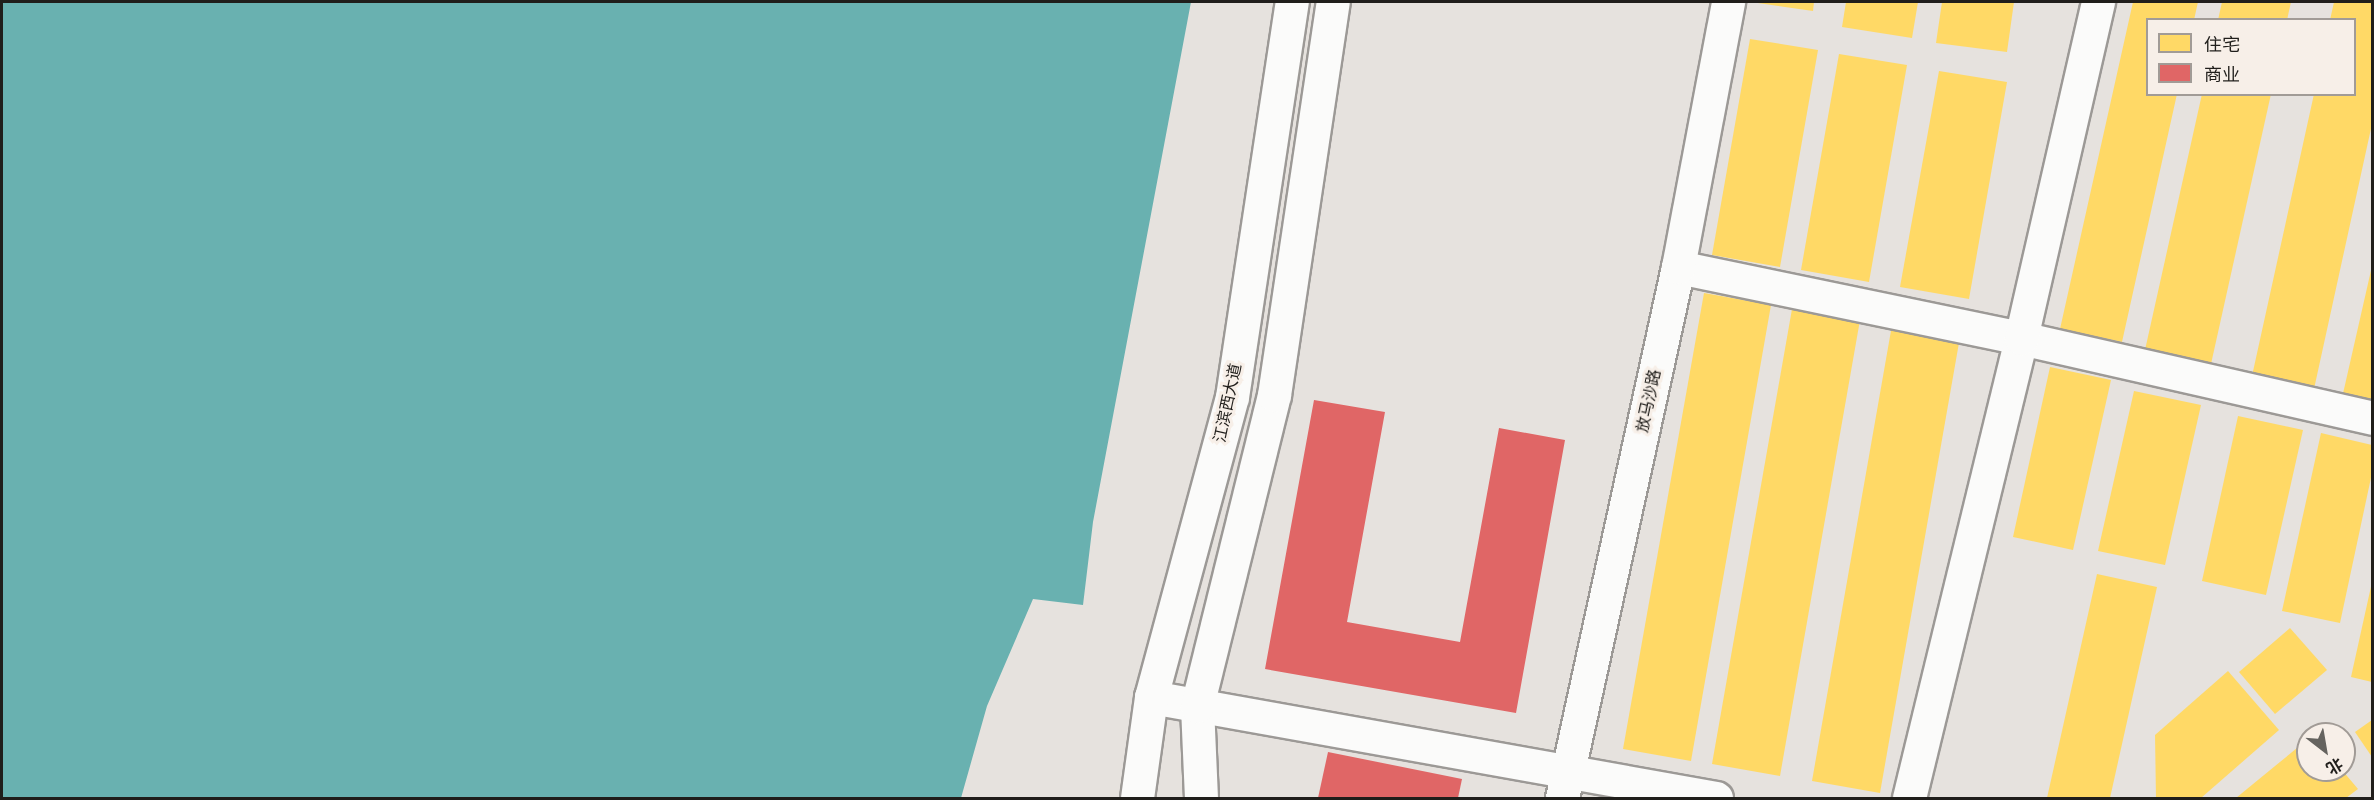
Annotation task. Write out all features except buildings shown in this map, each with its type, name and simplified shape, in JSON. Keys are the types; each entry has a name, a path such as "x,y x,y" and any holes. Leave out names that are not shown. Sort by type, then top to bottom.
{"street":[{"name":"江滨西大道","path":"1137,798 1151,697 1232,397 1292,2"},
{"path":"1201,798 1197,706 1274,394 1333,2"},
{"name":"放马沙路","path":"1564,785 1678,267 1728,2"},
{"path":"1909,798 2021,338 2098,2"},
{"path":"1678,267 2021,338 2373,418"},
{"path":"1151,697 1564,785 1716,798"}],"water":[{"path":"2,2 1191,2 1093,522 1083,605 1033,599 987,706 961,798 2,798"}]}
